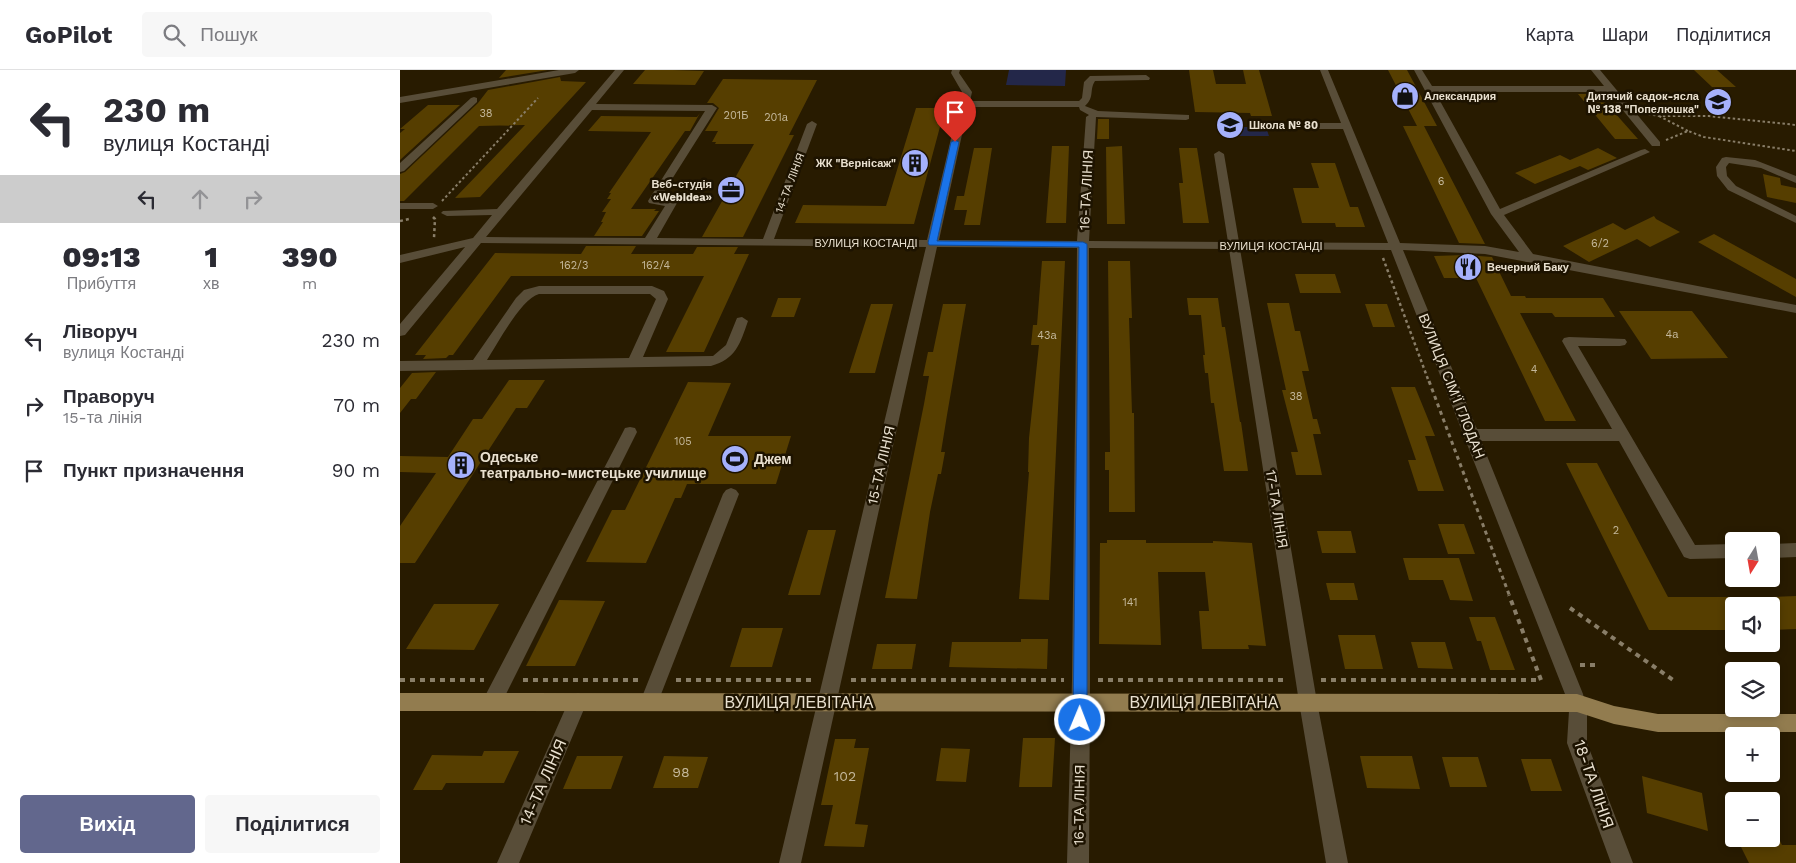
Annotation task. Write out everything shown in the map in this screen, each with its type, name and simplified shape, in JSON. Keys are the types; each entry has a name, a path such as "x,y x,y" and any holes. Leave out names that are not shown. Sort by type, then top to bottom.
{"main road":[{"name":"ВУЛИЦЯ ЛЕВІТАНА","path":"400,702 1577,703 1614,715 1658,723 1796,723"}],"street":[{"path":"400,100 575,70"},
{"path":"400,332 620,70"},
{"name":"15-ТА ЛІНІЯ","path":"790,863 967,92 955,73 956,70"},
{"name":"ВУЛИЦЯ СІМ'Ї ГЛОДАН","path":"1324,70 1472,435 1577,703"},
{"path":"1418,70 1497,214 1529,257"},
{"path":"1595,70 1656,144"},
{"path":"964,104 1081,104 1087,99 1089,82 1093,78 1146,78"},
{"path":"1429,89 1610,89"},
{"path":"593,103 628,98"},
{"path":"400,169 474,100"},
{"path":"593,103 712,108 653,201 672,203 649,242"},
{"path":"1081,104 1085,110 1096,114 1186,117"},
{"name":"16-ТА ЛІНІЯ","path":"1078,863 1081,702 1083,244 1091,117"},
{"name":"14-ТА ЛІНІЯ","path":"766,243 812,124"},
{"path":"1312,126 1346,126"},
{"path":"1497,214 1645,152"},
{"name":"17-ТА ЛІНІЯ","path":"1219,154 1304,680 1337,863"},
{"path":"1796,180 1778,171 1751,162 1726,160 1721,167 1725,182 1732,188 1796,220"},
{"path":"400,206 501,212"},
{"name":"ВУЛИЦЯ КОСТАНДІ","path":"400,259 478,240 1394,246 1485,250 1529,257 1796,310"},
{"path":"477,364 520,301 528,293 539,290 652,290 660,294 662,299 634,362"},
{"path":"400,366 721,359 728,353 742,321"},
{"path":"1620,342 1569,341 1690,552 1725,551"},
{"path":"492,702 630,432"},
{"path":"1472,435 1623,435"},
{"path":"649,702 731,494"},
{"path":"1780,551 1796,550"},
{"name":"14-ТА ЛІНІЯ","path":"508,863 578,702"},
{"name":"18-ТА ЛІНІЯ","path":"1577,703 1577,743 1622,863"}],"path":[{"path":"434,251 435,220 430,214 439,208 538,98"},
{"path":"1627,110 1659,116 1709,116 1796,125"},
{"path":"1659,116 1704,138 1796,151"},
{"path":"1656,144 1688,131"},
{"path":"400,221 415,218"},
{"path":"400,680 1541,680 1378,246"},
{"path":"1570,608 1676,682"}],"shaded area":[{"path":"1009,70 1066,70 1065,86 1006,85"},
{"path":"1225,127 1266,127 1269,136 1227,136"}],"building":[{"path":"506,70 548,70 499,78"},
{"path":"645,70 704,71 695,85 633,84"},
{"path":"1189,70 1213,70 1216,84 1246,84 1243,70 1259,70 1272,116 1251,116 1250,113 1195,112"},
{"path":"1388,70 1407,70 1437,126 1424,126 1485,244 1459,243 1403,126 1417,126"},
{"path":"1694,70 1717,70 1736,87 1712,87"},
{"path":"560,77 561,81 586,82 480,197 455,198 525,125 479,126 404,201 400,201 400,174 405,172 478,103 488,90"},
{"path":"723,79 817,80 789,135 794,135 743,237 702,237 754,144 715,144 716,142 712,142 718,131 705,131 719,108 713,103 707,103"},
{"path":"1578,94 1598,94 1638,139 1615,139"},
{"path":"428,105 460,105 400,160 400,133 405,129 400,129"},
{"name":"ЖК \"Вернісаж\"","path":"916,108 945,108 914,224 795,223 803,205 886,206"},
{"path":"700,113 690,131 685,131 631,209 656,209 654,211 659,211 642,236 594,236 603,222 601,222 606,212 602,212 611,199 607,199 611,193 609,193 651,132 588,131 601,116 697,117"},
{"path":"1098,119 1109,119 1109,139 1097,139"},
{"path":"1052,146 1069,146 1066,223 1046,223"},
{"path":"1122,146 1125,224 1107,224 1106,147"},
{"path":"974,148 992,148 980,225 964,225 967,210 954,210 957,196 964,196"},
{"path":"1179,148 1197,148 1209,223 1183,223 1179,183 1183,183"},
{"path":"1598,148 1617,158 1588,170 1580,166 1535,184 1515,173 1560,155 1570,160"},
{"path":"1311,163 1335,163 1350,207 1358,207 1365,227 1336,227 1335,223 1302,223 1293,188 1319,188"},
{"path":"1763,174 1780,178 1781,185 1796,188 1796,203 1767,197"},
{"path":"1654,216 1656,219 1680,232 1650,247 1637,239 1589,262 1563,246 1613,223 1625,230"},
{"path":"1714,234 1796,279 1796,297 1698,242"},
{"path":"586,246 636,246 631,254 693,254 697,247 738,247 734,254 749,254 704,352 666,352 704,276 511,276 453,355 449,355 446,358 423,359 426,355 415,355 495,253 581,254"},
{"path":"1465,255 1492,257 1511,296 1525,296 1526,298 1603,298 1615,317 1555,317 1552,313 1520,313 1576,421 1545,421 1476,278 1444,278 1434,256"},
{"path":"1042,261 1065,261 1049,600 1019,599 1029,472 1029,438 1039,345 1031,345 1033,325 1037,325"},
{"path":"1108,261 1130,261 1132,318 1129,318 1132,413 1134,413 1135,512 1109,512 1109,470 1105,470 1105,452 1110,452"},
{"path":"1295,274 1335,274 1341,293 1300,293"},
{"path":"778,298 801,298 794,317 771,317"},
{"path":"1187,298 1218,298 1222,327 1225,327 1248,471 1224,471 1214,403 1211,403 1208,373 1205,373 1201,315 1189,315"},
{"path":"1267,303 1289,303 1295,331 1300,331 1309,371 1302,371 1313,419 1317,419 1321,434 1313,434 1322,475 1296,475 1291,452 1298,452 1282,390 1286,390"},
{"path":"871,304 893,304 875,373 849,373"},
{"path":"943,304 966,304 941,452 945,452 930,512 917,599 885,598 929,376 923,376 928,352 933,352"},
{"path":"1365,304 1387,304 1395,327 1373,327"},
{"path":"1619,311 1692,311 1728,358 1651,359"},
{"path":"436,372 416,399 411,399 400,413 400,388 412,373"},
{"name":"Одеське театрально-мистецьке училище","path":"509,380 545,380 527,408 516,408 415,563 400,563 400,526 436,473 400,472 400,456 448,457 473,419 482,419"},
{"path":"688,382 731,383 708,436 791,436 776,484 687,484 681,498 675,498 646,563 586,562 612,510 625,510"},
{"path":"1391,387 1415,387 1435,436 1425,436 1444,491 1418,491 1408,460 1416,460"},
{"path":"1566,463 1597,463 1668,597 1725,597 1725,630 1649,630"},
{"path":"1438,524 1464,524 1475,554 1448,554"},
{"path":"808,530 836,530 820,595 788,595"},
{"path":"1317,531 1351,531 1356,553 1322,553"},
{"path":"1107,540 1146,540 1146,543 1213,543 1213,541 1252,543 1266,646 1248,645 1249,649 1202,649 1199,611 1209,611 1205,572 1158,572 1161,645 1099,644 1100,543 1107,543"},
{"path":"1403,558 1459,558 1473,601 1450,600 1443,580 1409,580"},
{"path":"1326,583 1354,583 1358,600 1330,600"},
{"path":"1796,596 1796,629 1780,630 1780,597 1771,597"},
{"path":"559,600 605,601 575,666 526,666"},
{"path":"434,604 499,604 474,650 406,649"},
{"path":"1469,617 1495,617 1515,670 1490,670 1481,641 1477,641"},
{"path":"742,628 783,628 772,667 730,667"},
{"path":"1338,635 1375,635 1383,669 1345,669"},
{"path":"1021,639 1048,639 1047,669 949,667 952,642 1021,642"},
{"path":"1411,642 1445,642 1453,669 1418,668"},
{"path":"877,644 916,644 912,669 872,669"},
{"path":"1023,738 1055,738 1052,787 1019,787"},
{"path":"835,739 856,739 854,748 869,748 855,824 868,825 864,847 824,846 833,805 821,805"},
{"path":"941,748 970,749 966,782 936,781"},
{"path":"484,751 519,751 504,783 446,783 442,790 413,790 432,755 482,756"},
{"path":"577,756 623,756 611,789 563,789"},
{"path":"664,756 708,757 698,788 653,788"},
{"path":"1360,756 1412,756 1420,789 1367,788"},
{"path":"1442,757 1478,757 1487,787 1450,787"},
{"path":"1521,759 1551,759 1562,791 1531,791"},
{"path":"1642,776 1702,793 1708,831 1647,813"},
{"path":"1780,841 1782,845 1796,845 1796,863 1749,863 1741,847 1780,847"}],"place":[{"name":"Александрия","path":"1405,96"},
{"name":"Дитячий садок-ясла № 138 \"Попелюшка\"","path":"1718,102"},
{"name":"Школа № 80","path":"1230,125"},
{"name":"ЖК \"Вернісаж\"","path":"915,163"},
{"name":"Веб-студія «Webidea»","path":"731,190"},
{"name":"Вечерний Баку","path":"1468,267"},
{"name":"Джем","path":"735,459"},
{"name":"Одеське театрально-мистецьке училище","path":"461,465"}],"route":[{"path":"955,142 932,243 1083,244 1080,720"}]}
